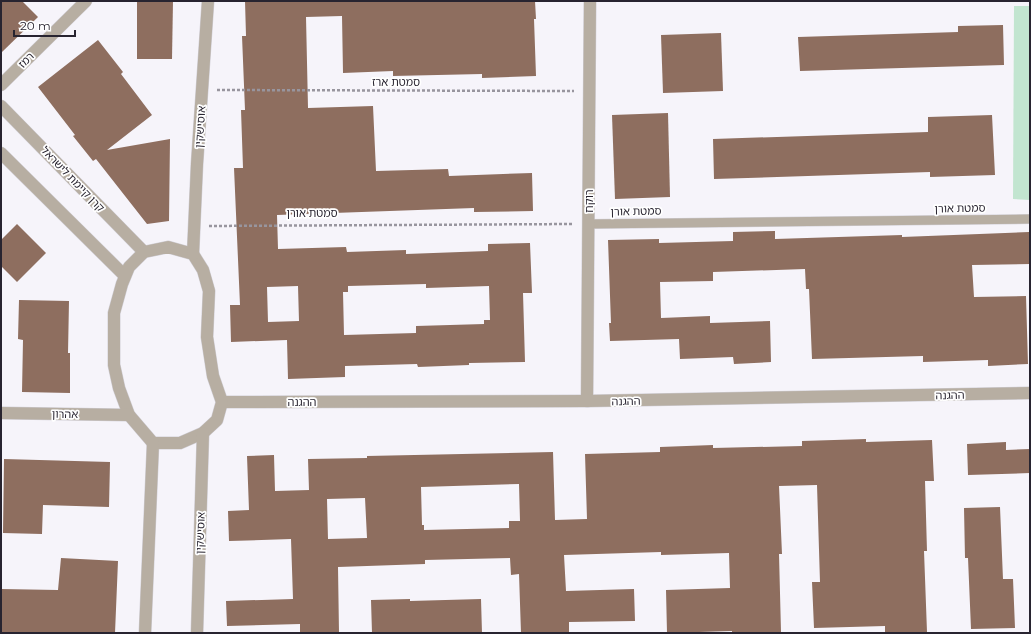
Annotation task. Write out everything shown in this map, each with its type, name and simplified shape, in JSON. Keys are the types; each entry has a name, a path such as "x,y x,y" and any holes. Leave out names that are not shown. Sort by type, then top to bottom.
{"street":[{"name":"רמז","path":"1,85 86,1"},
{"name":"אוסישקין","path":"193,254 208,1"},
{"name":"רוקח","path":"587,401 590,1"},
{"name":"קרן קיימת לישראל","path":"1,106 144,252"},
{"path":"1,153 125,276"},
{"path":"145,633 153,443 129,415 119,388 114,365 114,313 122,284 129,267 144,252 168,247 193,254 203,270 209,291 207,337 213,376 222,402 217,420 203,433 180,443 153,443"},
{"name":"ההגנה","path":"222,402 587,401 1030,393"},
{"name":"אהרון","path":"1,413 129,415"},
{"name":"אוסישקין","path":"197,633 203,433"}],"lane":[{"name":"סמטת אורן","path":"589,224 1030,219"}],"path":[{"name":"סמטת ארז","path":"202,90 590,91"},
{"name":"סמטת אורן","path":"194,226 589,224"}],"green space":[{"path":"1014,6 1030,6 1030,200 1013,199"}],"building":[{"path":"1,1 22,1 38,17 1,53"},
{"path":"137,1 173,1 172,59 137,59"},
{"path":"245,1 535,1 536,19 534,19 536,76 482,78 482,74 393,76 393,71 343,73 342,16 306,17 308,108 373,106 376,171 448,169 449,176 532,173 533,211 474,212 474,208 277,215 278,249 346,247 347,252 406,250 406,254 488,251 488,244 530,243 532,293 523,293 525,362 469,363 469,365 418,367 417,364 345,366 345,377 288,379 287,340 231,342 230,305 240,305 234,168 243,168 241,110 245,110 242,36 246,36","holes":["426,284 426,288 489,286 490,320 484,320 484,324 416,326 416,333 344,335 343,292 348,292 348,286","298,286 299,321 268,322 267,287"]},
{"path":"1003,25 1004,65 800,71 798,37 958,32 958,26"},
{"path":"721,33 723,91 663,93 661,35"},
{"path":"98,40 123,72 121,74 152,115 107,150 170,139 169,221 147,224 96,159 93,161 73,136 75,135 38,87"},
{"path":"668,113 670,197 615,199 612,115"},
{"path":"992,115 995,175 930,177 930,172 714,179 713,139 928,132 928,117"},
{"path":"17,224 46,253 17,282 1,266 1,240"},
{"path":"775,231 775,239 902,235 902,237 1029,232 1030,264 972,265 974,297 1026,296 1028,364 988,366 988,360 923,362 923,356 812,359 809,289 806,289 805,269 713,272 713,281 660,282 661,318 710,316 710,323 770,321 771,362 734,364 733,357 680,359 679,339 610,341 609,323 611,323 608,240 659,239 659,243 733,241 733,232"},
{"path":"19,300 69,301 68,353 70,353 70,393 22,392 23,340 18,339"},
{"path":"866,439 866,442 932,440 934,481 925,481 927,551 924,551 927,632 885,633 885,626 814,628 812,582 820,582 817,485 779,486 782,554 779,554 781,632 732,633 732,631 667,633 666,590 730,588 729,553 661,555 661,552 564,555 566,591 634,589 635,621 569,622 569,633 521,633 519,574 511,575 510,558 425,560 425,564 338,567 339,633 300,633 300,624 227,626 226,601 293,599 291,539 229,541 228,511 249,510 247,456 274,455 275,491 309,490 308,459 367,458 367,456 553,452 555,520 587,519 585,454 660,452 660,447 713,445 713,448 802,446 802,441","holes":["519,484 520,521 509,521 509,528 424,530 424,525 422,525 421,487","365,498 367,538 328,539 327,499"]},
{"path":"1006,442 1006,450 1030,449 1030,473 968,475 967,444"},
{"path":"4,459 110,462 109,507 43,505 42,534 3,533"},
{"path":"1000,507 1003,579 1013,579 1015,628 971,629 968,558 965,558 964,508"},
{"path":"61,558 118,561 115,633 1,633 1,589 58,590"},
{"path":"410,599 410,601 481,599 482,633 372,633 371,600"}]}
